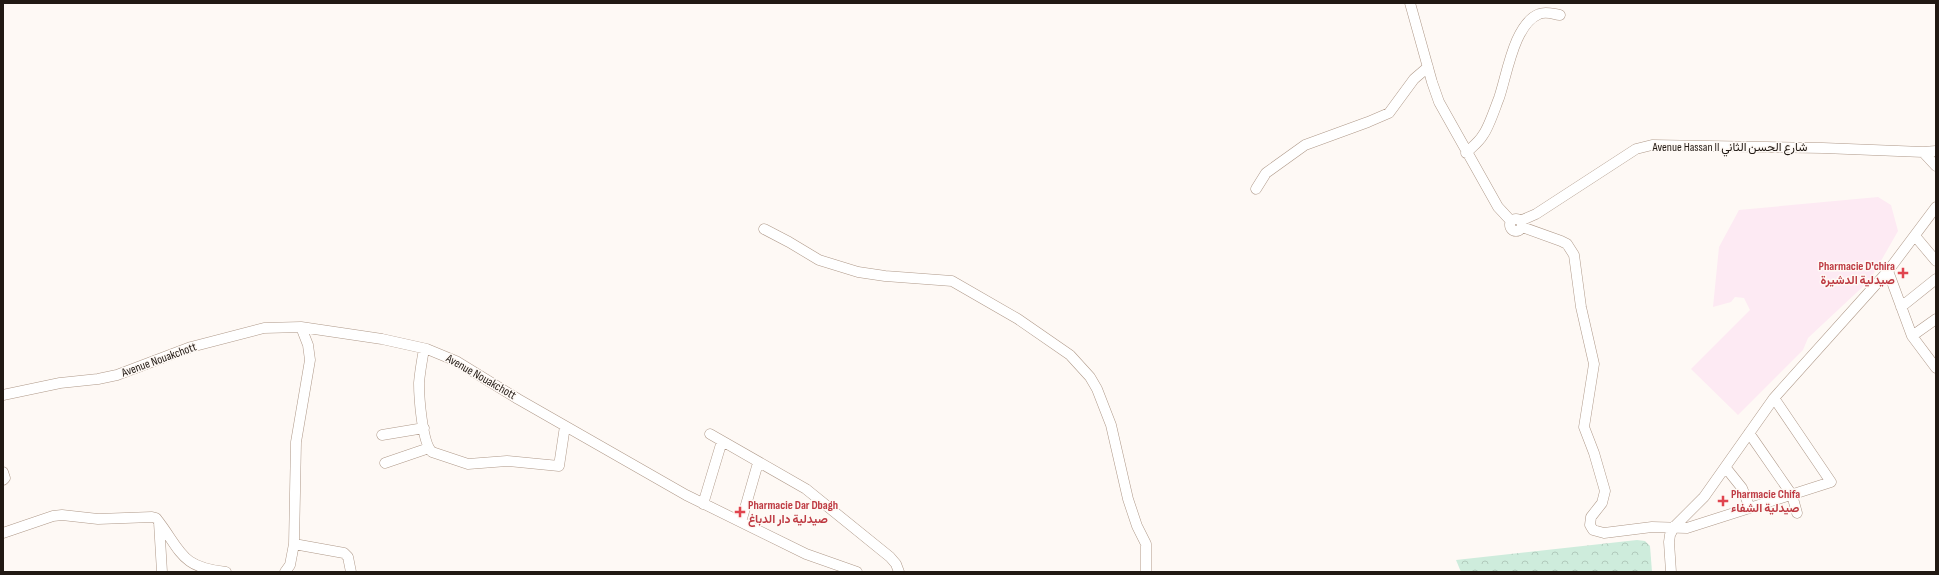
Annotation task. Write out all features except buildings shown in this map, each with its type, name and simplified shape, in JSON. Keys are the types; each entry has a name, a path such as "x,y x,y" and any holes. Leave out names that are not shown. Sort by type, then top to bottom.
{"street":[{"path":"1410,3 1439,102 1466,153 1498,207 1518,223 1567,244 1574,255 1581,307 1594,364 1584,427 1594,453 1605,491 1602,503 1591,517 1590,525 1593,530 1604,533 1652,527 1687,528 1831,482 1774,398"},
{"path":"1466,153 1484,135 1499,99 1508,66 1520,33 1526,24 1540,14 1547,12 1560,15"},
{"path":"1256,190 1266,173 1305,145 1389,113 1414,79 1428,67"},
{"name":"Avenue Hassan II شارع الحسن الثاني","path":"1518,223 1536,214 1636,149 1652,145 1877,149 1923,152 1936,151"},
{"path":"1923,152 1936,166"},
{"path":"1671,572 1669,542 1674,527 1704,497 1726,468 1774,398 1888,271 1935,209"},
{"path":"764,229 820,260 858,272 885,276 952,281 1018,319 1070,354 1090,377 1098,389 1111,425 1128,499 1137,526 1146,544 1146,572"},
{"path":"1915,236 1936,261"},
{"path":"1888,271 1912,336 1936,368"},
{"path":"1901,307 1936,279"},
{"path":"1912,336 1936,319"},
{"path":"285,572 291,560 294,544 296,442 310,360 308,345 301,327"},
{"name":"Avenue Nouakchott","path":"3,395 54,384 98,379 117,375 191,347 264,328 301,327 382,339 424,349 456,362 703,504 806,554 857,572"},
{"path":"424,349 419,383 424,428 429,448 432,452 444,454 463,463 475,464 507,461 559,466 565,426"},
{"path":"382,435 424,428"},
{"path":"1749,433 1792,495 1797,513"},
{"path":"710,434 758,463 806,489 890,558 896,564 899,572"},
{"path":"703,504 722,441"},
{"path":"385,463 429,448"},
{"path":"741,522 758,463"},
{"path":"1726,468 1742,488 1750,508"},
{"path":"3,472 5,478 3,480"},
{"path":"3,533 53,516 62,515 98,519 152,517 159,522 180,552 193,565 210,570 226,572"},
{"path":"159,522 162,572"},
{"path":"294,544 344,553 348,557 351,572"}],"shaded area":[{"path":"1878,197 1891,205 1898,231 1870,280 1808,338 1803,350 1738,415 1691,369 1750,310 1744,298 1735,297 1731,302 1713,307 1719,247 1739,210"}],"green space":[{"path":"1637,540 1645,541 1650,546 1652,572 1461,572 1456,560"}],"place":[{"name":"Pharmacie D'chira صيدلية الدشيرة","path":"1903,273"},
{"name":"Pharmacie Chifa صيدلية الشفاء","path":"1723,501"},
{"name":"Pharmacie Dar Dbagh صيدلية دار الدباغ","path":"740,512"}]}
